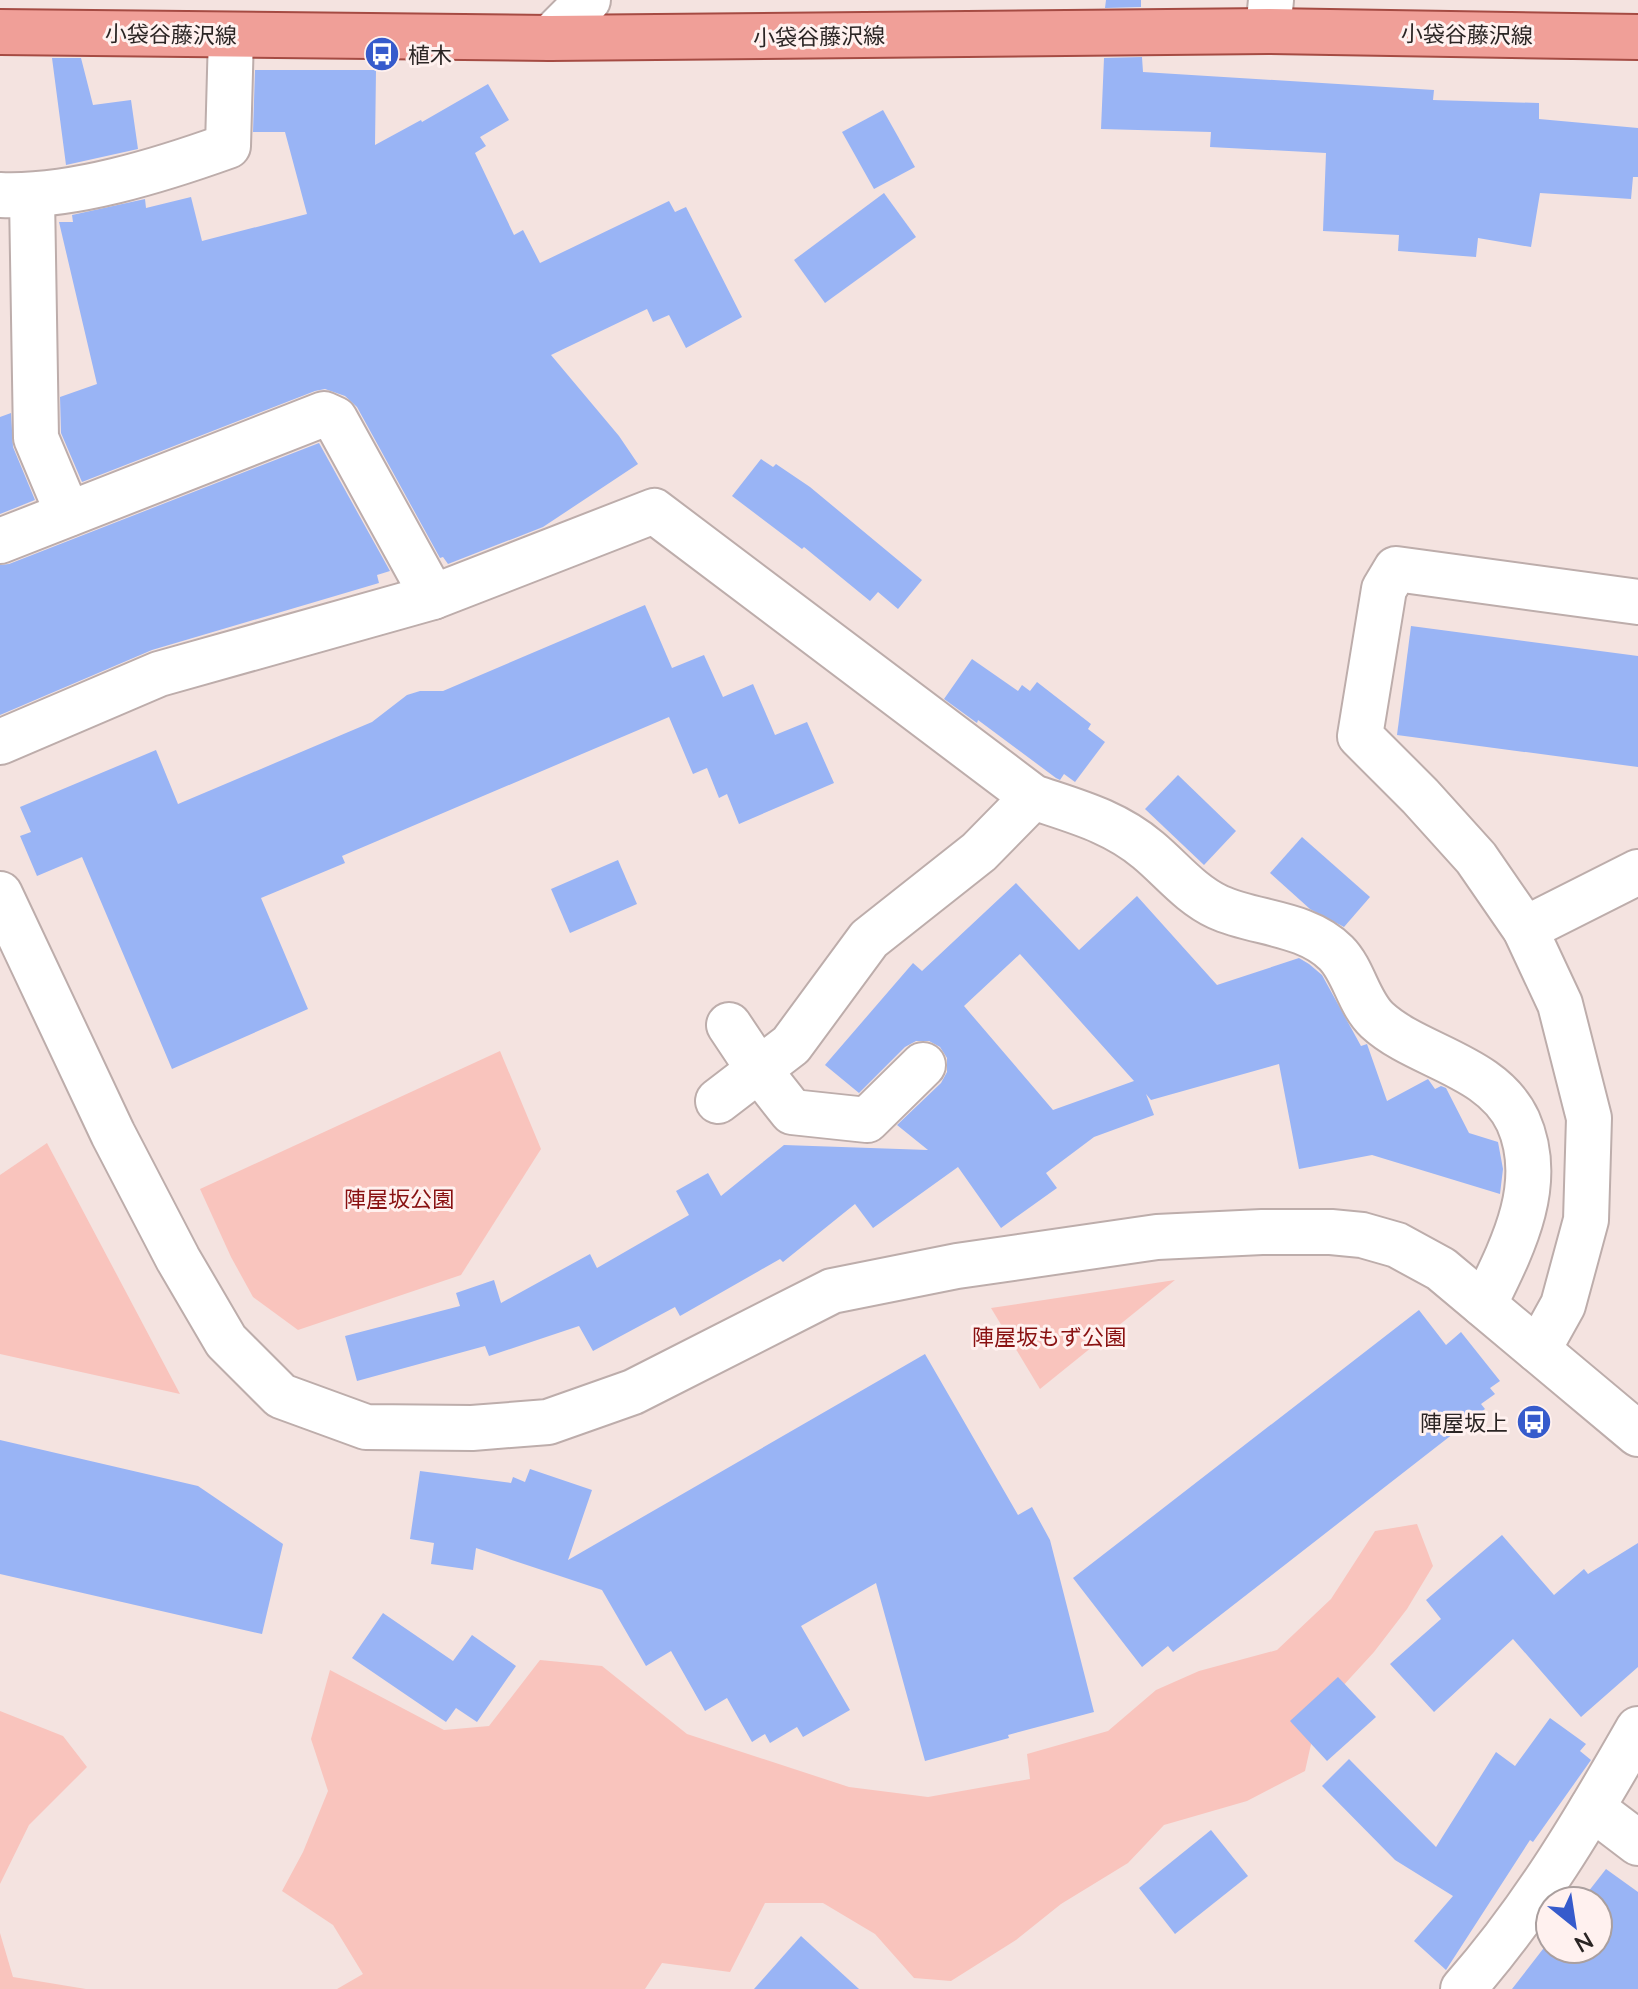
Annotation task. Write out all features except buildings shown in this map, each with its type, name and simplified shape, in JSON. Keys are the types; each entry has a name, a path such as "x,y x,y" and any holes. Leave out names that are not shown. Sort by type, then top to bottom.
{"main road":[{"name":"小袋谷藤沢線","path":"0,32 550,38 1270,16 1638,37"}],"street":[{"path":"550,38 588,0"},
{"path":"68,514 36,438 16,196 164,169 228,146 231,35"},
{"path":"0,541 324,414 335,419 433,597"},
{"path":"0,742 159,674 433,597 654,511 1033,797 1106,821 1146,848 1196,893 1218,907 1282,925 1315,939 1336,953 1376,1019 1477,1076 1503,1099 1517,1119 1526,1143 1528,1182 1524,1214 1484,1305"},
{"path":"1538,1350 1563,1305 1586,1220 1589,1118 1560,1004 1525,929 1476,858 1360,736 1384,589 1396,569 1638,602"},
{"path":"718,1101 791,1045 869,939 979,852 1033,797"},
{"path":"1525,929 1638,872"},
{"path":"0,894 113,1134 178,1259 226,1341 281,1396 366,1427 472,1428 548,1422 633,1392 832,1291 957,1266 1157,1237 1262,1232 1362,1235 1397,1245 1441,1269 1638,1434"},
{"path":"729,1025 792,1112 867,1120 923,1065"},
{"path":"1463,1989 1498,1950 1592,1808 1638,1729"},
{"path":"1592,1808 1638,1843"}],"green space":[{"name":"陣屋坂公園","path":"500,1051 541,1149 461,1275 298,1330 253,1297 200,1189"},
{"path":"47,1143 180,1394 0,1354 0,1175"},
{"name":"陣屋坂もず公園","path":"1175,1280 1040,1389 991,1308"},
{"path":"1417,1524 1433,1566 1407,1609 1374,1652 1318,1713 1305,1771 1247,1801 1164,1825 1128,1863 1061,1904 1016,1940 951,1981 914,1978 875,1934 823,1903 765,1903 730,1972 662,1963 645,1989 337,1989 363,1974 333,1925 282,1891 303,1852 328,1791 311,1739 330,1670 444,1730 489,1726 540,1660 602,1666 687,1734 849,1787 928,1797 1030,1779 1027,1754 1108,1731 1156,1690 1199,1671 1277,1650 1331,1599 1375,1531"},
{"path":"0,1711 63,1736 87,1767 29,1825 0,1884"},
{"path":"0,1933 13,1977 86,1989 0,1989"}],"place":[{"name":"植木","path":"382,54"},
{"name":"陣屋坂上","path":"1534,1422"}]}
